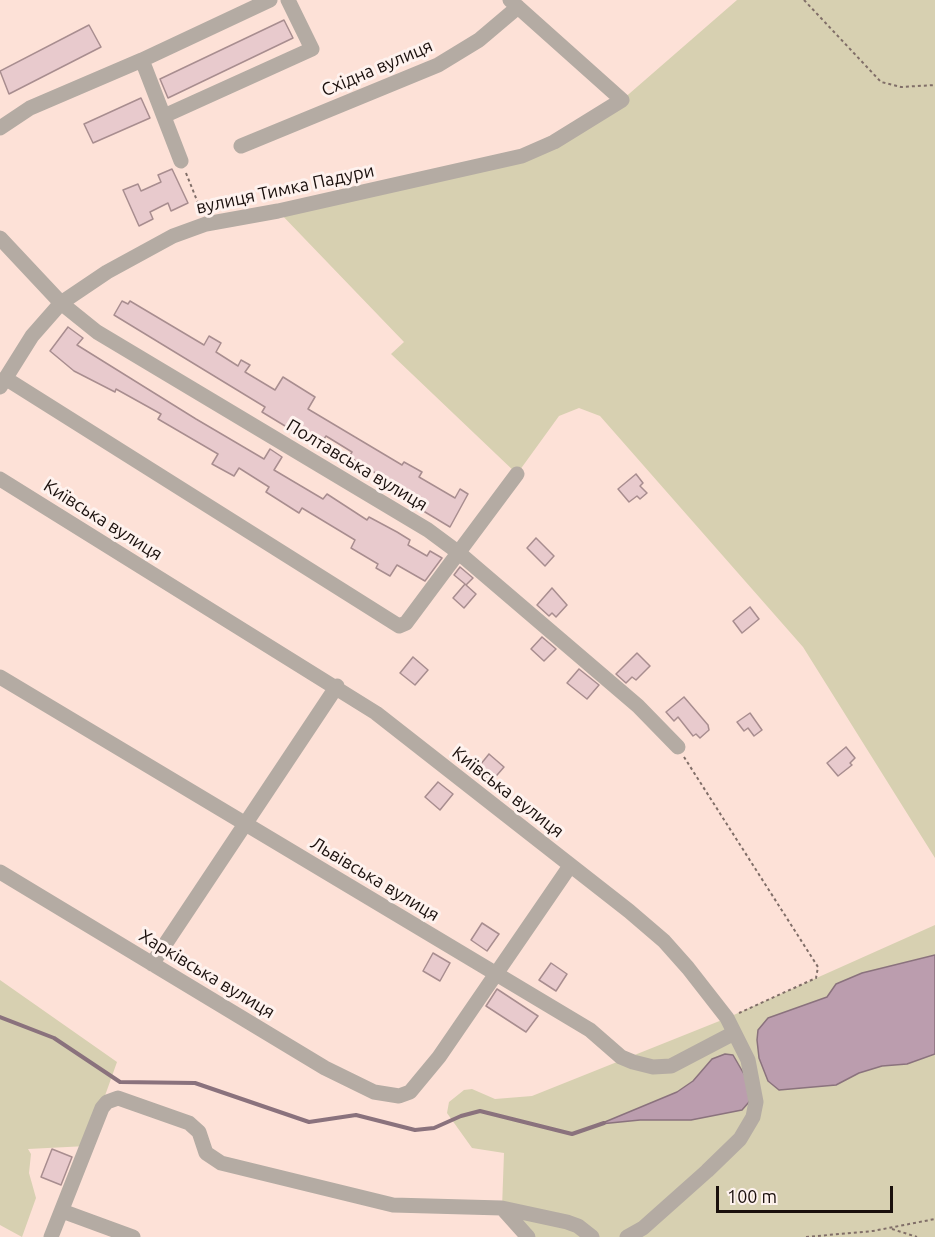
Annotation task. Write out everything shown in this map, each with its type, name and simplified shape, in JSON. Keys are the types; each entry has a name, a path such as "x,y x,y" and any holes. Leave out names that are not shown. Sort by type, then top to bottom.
{"street":[{"path":"0,128 17,114 142,60 270,0"},
{"path":"164,116 312,49 288,0"},
{"name":"вулиця Тимка Падури","path":"3,382 32,336 61,303 152,246 206,224 278,211 522,156 562,138 622,100 514,4"},
{"name":"Східна вулиця","path":"241,146 438,65 479,40 514,4"},
{"path":"142,60 181,161"},
{"name":"Полтавська вулиця","path":"0,238 61,303 112,342 428,530 459,553 638,705 678,747"},
{"path":"3,382 395,625 406,623 517,474"},
{"name":"Київська вулиця","path":"0,479 376,712 664,941 727,1018 748,1060 754,1081 756,1102 748,1127 715,1163 643,1228 627,1237"},
{"name":"Львівська вулиця","path":"0,677 590,1030 621,1057 653,1067 670,1066 734,1033"},
{"path":"152,964 337,686"},
{"path":"496,973 570,866"},
{"name":"Харківська вулиця","path":"0,872 325,1068 374,1092 399,1096 410,1092 422,1080 496,973"},
{"path":"51,1237 102,1108 107,1102 118,1098 189,1123 199,1132 206,1153 221,1163 393,1205 502,1208 567,1222 578,1226 592,1237"},
{"path":"502,1208 528,1237"},
{"path":"62,1211 133,1237"}],"path":[{"path":"804,0 881,82 901,87 935,85"},
{"path":"181,161 206,224"},
{"path":"678,747 818,967 816,978 727,1018"},
{"path":"806,1237 889,1228 935,1219"},
{"path":"889,1228 917,1237"}],"shaded area":[{"path":"737,0 935,0 935,858 803,647 600,416 579,408 559,416 517,474 391,354 404,342 278,211 492,165 622,100"},
{"path":"935,925 935,1237 528,1237 502,1208 504,1153 472,1148 447,1113 449,1102 464,1090 472,1089 495,1099 532,1096 727,1018"},
{"path":"935,955 935,1054 907,1064 882,1066 859,1073 836,1085 779,1090 768,1081 759,1058 757,1040 758,1030 768,1018 827,997 836,984 862,973"},
{"path":"0,980 117,1062 87,1146 28,1149 31,1154 29,1173 36,1198 22,1237 0,1225"},
{"path":"725,1054 733,1055 748,1081 749,1102 742,1110 691,1120 640,1120 600,1124 677,1092 693,1081 712,1059"}],"building":[{"path":"284,20 293,38 168,98 160,79"},
{"path":"89,25 101,47 9,94 0,71"},
{"path":"141,98 150,118 93,143 84,124"},
{"path":"172,169 188,203 171,211 168,203 150,212 153,219 139,226 123,190 138,184 141,191 161,182 158,175"},
{"path":"122,301 128,304 130,301 204,345 209,336 221,343 216,352 238,366 241,360 250,365 245,372 275,390 283,377 315,397 308,409 402,465 404,462 422,472 419,477 455,498 460,489 468,494 450,527 415,506 417,502 390,486 392,483 349,457 352,452 326,436 322,442 298,427 295,432 262,412 265,407 114,315"},
{"path":"68,327 83,338 77,345 196,419 264,459 270,449 282,457 274,470 323,499 327,494 367,520 369,517 397,532 410,540 408,545 427,556 430,551 442,558 425,581 397,565 390,576 376,568 378,564 351,548 355,540 302,508 299,513 266,492 269,487 239,468 234,476 212,464 218,454 158,419 161,414 116,389 115,392 74,371 50,351"},
{"path":"636,474 643,483 640,486 647,493 640,499 637,496 629,502 618,489"},
{"path":"536,538 554,556 545,566 527,548"},
{"path":"460,567 473,578 466,585 476,594 464,608 453,598 465,584 454,575"},
{"path":"552,588 567,605 556,617 552,613 549,616 537,605"},
{"path":"750,607 759,619 742,633 733,621"},
{"path":"542,637 556,649 544,661 531,649"},
{"path":"637,653 650,666 636,680 632,677 626,683 616,674"},
{"path":"413,657 428,670 415,685 400,673"},
{"path":"579,669 599,685 587,699 567,683"},
{"path":"684,697 708,725 709,730 700,738 696,734 693,736 678,717 674,721 666,712"},
{"path":"750,713 762,730 754,736 748,728 744,731 737,722"},
{"path":"846,747 855,758 850,763 852,765 838,776 827,763"},
{"path":"489,754 504,767 491,782 476,770"},
{"path":"438,782 453,794 440,810 425,797"},
{"path":"482,923 499,934 487,951 471,940"},
{"path":"433,953 450,963 440,981 423,971"},
{"path":"551,963 567,974 556,991 539,980"},
{"path":"497,989 538,1016 526,1032 486,1006"},
{"path":"52,1149 72,1157 61,1185 41,1177"}],"waterway":[{"path":"0,1017 54,1038 120,1082 195,1083 309,1122 356,1115 415,1130 434,1128 461,1116 480,1111 572,1134 604,1123"}]}
